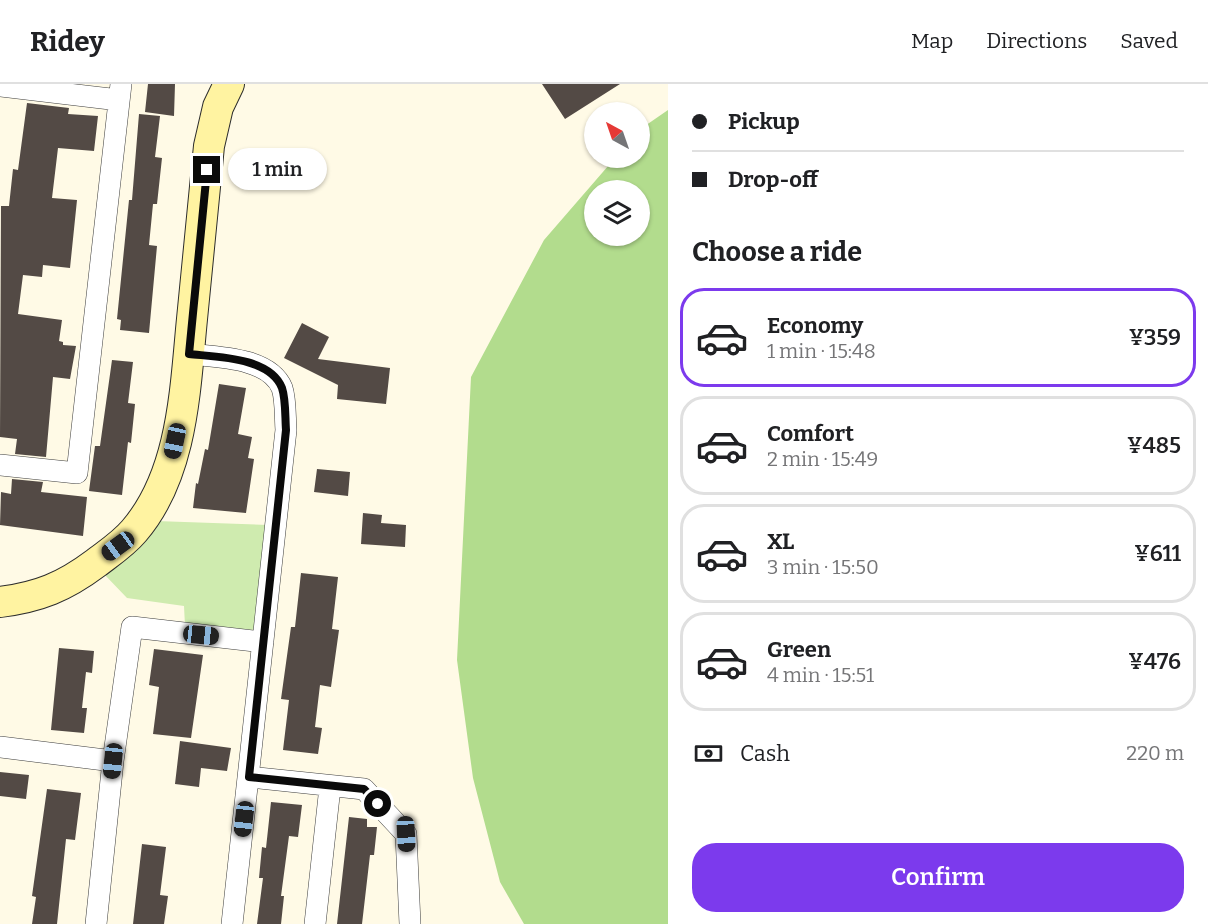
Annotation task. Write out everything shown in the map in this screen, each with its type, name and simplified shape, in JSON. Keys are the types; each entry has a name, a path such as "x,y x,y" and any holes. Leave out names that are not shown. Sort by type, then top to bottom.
{"street":[{"path":"0,602 29,598 59,587 118,546 134,531 154,503 171,461 184,401 209,146 219,107 229,84"},
{"path":"0,86 120,92 77,474 0,465"},
{"path":"189,354 247,362 273,375 282,387 286,430 232,924"},
{"path":"96,924 113,761 132,627 263,642"},
{"path":"0,747 113,761"},
{"path":"249,777 364,789 406,834 410,924"},
{"path":"315,924 330,787"}],"green space":[{"path":"668,110 668,924 524,924 500,882 473,778 457,660 471,377 544,240 584,194 584,246 650,246 650,180 596,180 606,168 650,168 650,122"},
{"path":"156,521 268,525 258,630 185,626 184,606 127,598 103,573"}],"building":[{"path":"148,84 175,84 174,116 145,112"},
{"path":"542,84 620,84 592,102 584,102 584,107 565,119"},
{"path":"27,103 69,108 68,114 98,116 94,151 58,148 52,198 77,200 70,268 43,265 42,277 23,275 18,314 62,320 59,341 63,342 63,345 76,346 70,379 53,377 46,457 15,454 17,439 0,437 1,206 9,206 13,169 18,170"},
{"path":"139,114 160,116 155,157 162,158 157,204 153,204 149,245 157,246 149,333 120,330 121,320 117,319 129,200 132,200"},
{"path":"302,323 329,337 318,359 390,368 386,404 337,399 338,385 284,358"},
{"path":"112,360 133,362 128,403 135,404 122,495 89,491 95,446 100,446"},
{"path":"219,384 246,388 238,434 252,437 248,458 254,459 246,513 193,508 196,483 198,484 205,449 208,450"},
{"path":"317,469 350,472 348,496 314,492"},
{"path":"12,479 43,482 41,492 87,497 83,536 0,525 1,492 11,494"},
{"path":"363,513 382,515 381,523 406,525 405,547 361,544"},
{"path":"301,573 338,577 332,629 339,630 331,687 320,685 315,727 322,728 318,754 283,750 289,700 281,699 291,627 295,627"},
{"path":"59,648 94,651 92,673 86,672 82,708 87,708 84,733 51,730"},
{"path":"154,649 203,655 191,738 153,734 159,687 149,685"},
{"path":"180,741 231,748 227,771 201,768 199,787 175,784"},
{"path":"0,772 29,775 26,799 0,796"},
{"path":"47,789 81,793 75,840 66,839 57,924 32,924 36,897 32,896"},
{"path":"271,802 302,805 298,837 289,836 281,896 284,896 281,924 257,924 263,878 259,878 262,847 266,848"},
{"path":"349,817 367,819 367,827 377,827 374,855 370,855 362,924 337,924"},
{"path":"142,844 166,847 160,895 168,896 164,924 133,924"}],"route":[{"path":"207,170 189,354 247,362 273,375 282,387 286,430 249,777 364,789 378,804"}]}
